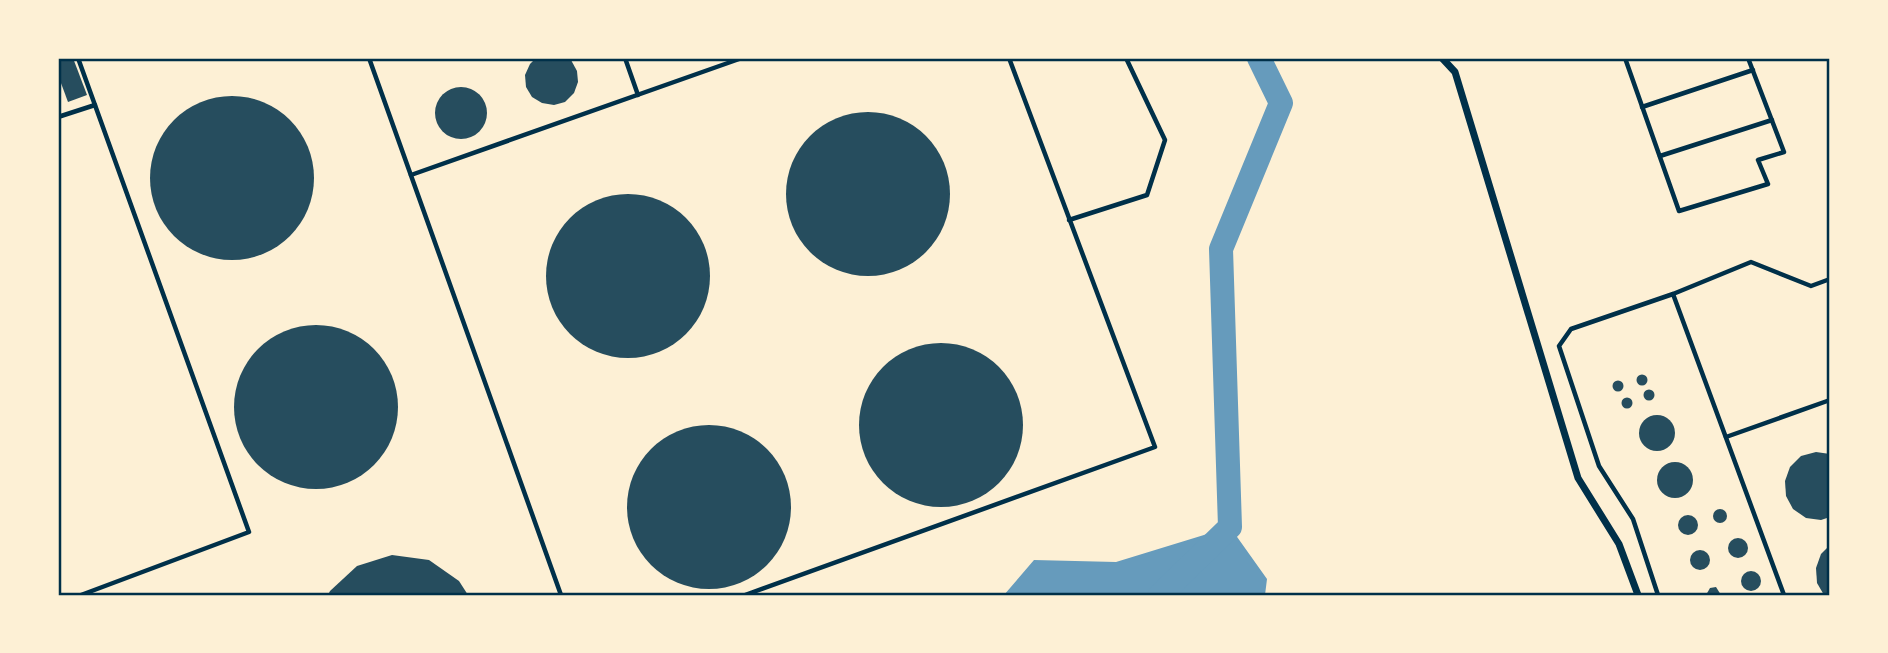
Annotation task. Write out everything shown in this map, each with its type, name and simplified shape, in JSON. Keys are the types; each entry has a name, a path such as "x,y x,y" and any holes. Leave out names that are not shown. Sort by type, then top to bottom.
{"street":[{"path":"1442,58 1454,72 1578,478 1619,544 1638,595"}],"lane":[{"path":"78,58 249,532 81,595"},
{"path":"369,58 561,595"},
{"path":"625,58 638,95"},
{"path":"411,175 742,58"},
{"path":"745,595 1155,447 1009,58"},
{"path":"1069,220 1147,195 1165,141 1125,58"},
{"path":"1625,58 1679,211 1768,184 1758,160 1784,152 1748,58"},
{"path":"1643,107 1753,70"},
{"path":"58,117 95,105"},
{"path":"1660,156 1772,120"},
{"path":"1658,595 1633,519 1599,466 1559,346 1570,329 1673,295 1751,262 1811,286 1830,279"},
{"path":"1673,295 1784,595"},
{"path":"1726,437 1830,400"}],"water":[{"path":"1230,527 1267,579 1265,595 1004,595 1034,560 1116,562"}],"building":[{"path":"58,58 73,58 87,95 68,102 58,75"},
{"path":"536,58 571,60 577,71 578,82 574,93 565,102 554,105 542,103 532,97 526,87 525,75"},
{"path":"461,87 471,89 479,95 485,103 485,123 479,131 471,137 461,139 451,137 443,131 437,123 435,113 437,103 443,95 451,89"},
{"path":"232,96 263,103 290,120 307,147 314,178 307,209 290,236 263,253 232,260 201,253 174,236 157,209 150,178 157,147 174,120 201,103"},
{"path":"868,112 899,118 926,136 944,163 950,194 944,225 926,252 899,270 868,276 837,270 810,252 792,225 786,194 792,163 810,136 837,118"},
{"path":"628,194 659,201 686,218 703,245 710,276 703,307 686,334 659,351 628,358 597,351 570,334 553,307 546,276 553,245 570,218 597,201"},
{"path":"316,325 347,331 374,349 392,376 398,407 392,438 374,465 347,483 316,489 285,483 258,465 240,438 234,407 240,376 258,349 285,331"},
{"path":"941,343 972,349 999,367 1017,394 1023,425 1017,456 999,483 972,501 941,507 910,501 883,483 865,456 859,425 865,394 883,367 910,349"},
{"path":"1642,374 1648,380 1642,386 1636,380"},
{"path":"1618,380 1624,386 1618,392 1612,386"},
{"path":"1649,389 1655,395 1649,401 1643,395"},
{"path":"1627,397 1633,403 1627,409 1621,403"},
{"path":"1657,415 1670,420 1675,433 1670,446 1657,451 1644,446 1639,433 1644,420"},
{"path":"709,425 740,432 767,449 784,476 791,507 784,538 767,565 740,582 709,589 678,582 651,565 634,538 627,507 634,476 651,449 678,432"},
{"path":"1816,452 1830,454 1830,517 1821,520 1806,518 1793,509 1786,496 1785,481 1790,467 1801,456"},
{"path":"1675,462 1688,467 1693,480 1688,493 1675,498 1662,493 1657,480 1662,467"},
{"path":"1717,509 1723,509 1727,516 1723,523 1717,523 1713,519 1713,513"},
{"path":"1684,515 1692,515 1698,525 1692,535 1684,535 1678,529 1678,521"},
{"path":"1734,538 1742,538 1748,548 1742,558 1734,558 1728,552 1728,544"},
{"path":"1830,545 1830,595 1824,595 1817,583 1816,568 1821,554"},
{"path":"1696,550 1704,550 1710,560 1704,570 1696,570 1690,564 1690,556"},
{"path":"392,555 429,560 459,581 468,595 328,595 357,566"},
{"path":"1747,571 1755,571 1761,581 1755,591 1747,591 1741,585 1741,577"},
{"path":"1716,587 1721,595 1706,595 1710,588"}],"waterway":[{"path":"1160,595 1230,527 1221,249 1281,103 1259,58"}]}
